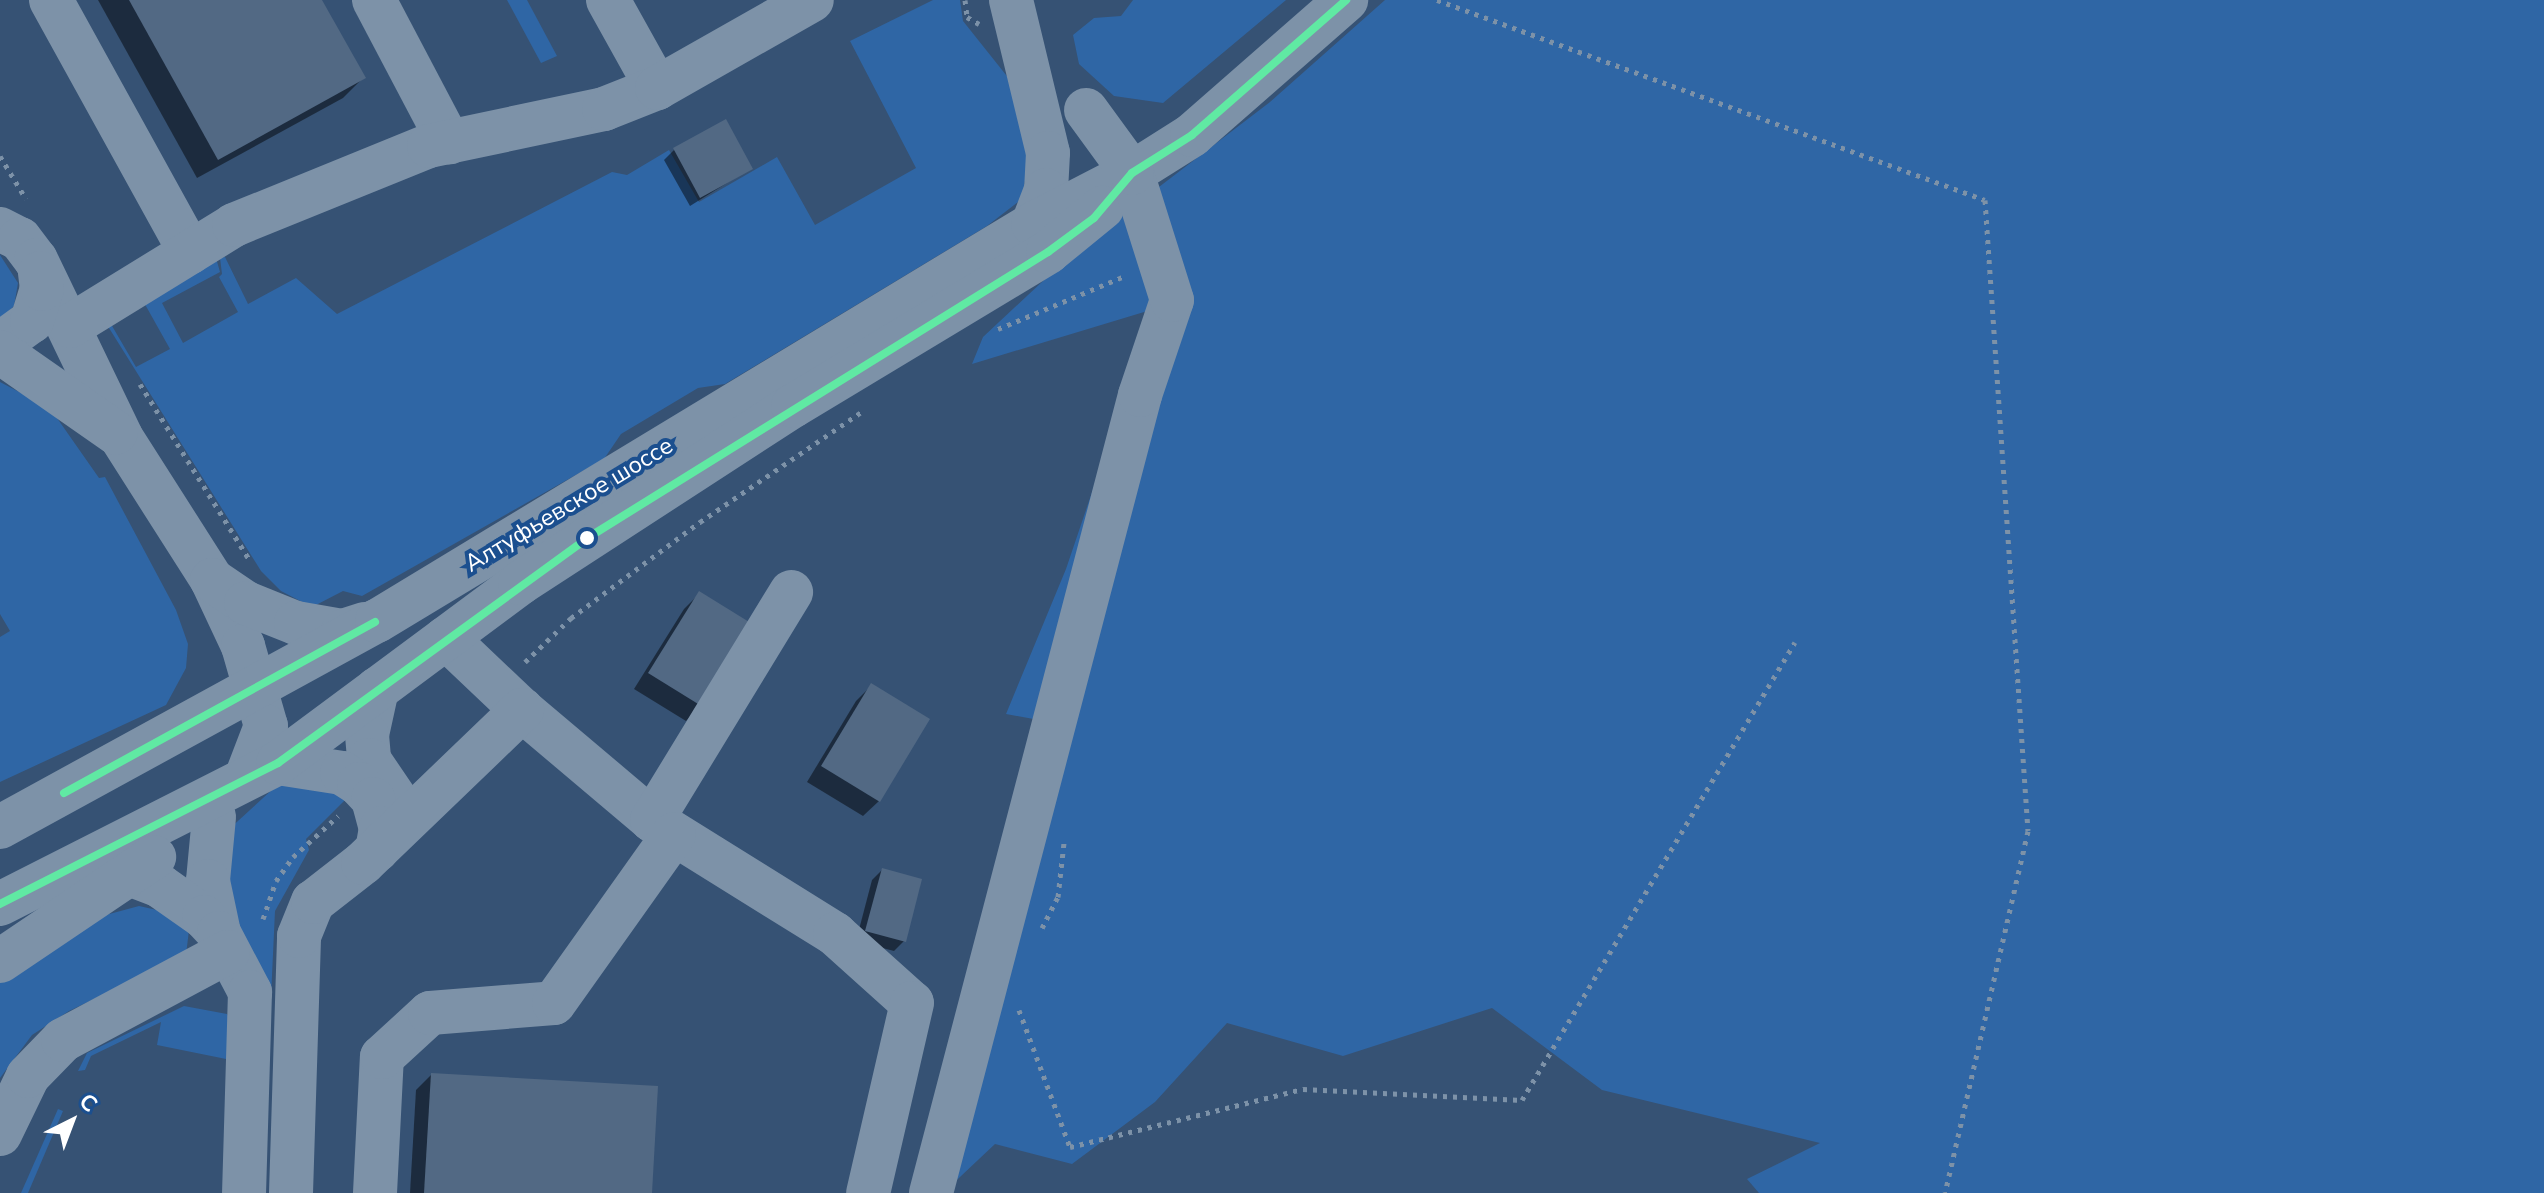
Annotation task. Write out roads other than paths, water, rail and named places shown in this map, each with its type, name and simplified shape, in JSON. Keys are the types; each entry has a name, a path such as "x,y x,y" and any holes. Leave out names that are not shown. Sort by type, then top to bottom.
{"street":[{"path":"51,0 190,252"},
{"path":"374,0 449,142"},
{"path":"608,0 657,88"},
{"path":"70,326 234,225 449,142 604,109 657,88 812,0"},
{"path":"1011,0 1048,153 1046,190 1033,224"},
{"name":"Алтуфьевское шоссе","path":"1,826 259,689 377,621 1033,224 1132,173 1192,135 1346,0"},
{"path":"1026,66 1086,110 1130,128 1192,135"},
{"path":"1026,66 1099,164 1132,173"},
{"path":"931,1193 1140,395 1172,300 1169,282 1132,173 1086,110"},
{"name":"Алтуфьевское шоссе","path":"0,904 262,771 615,521 1048,252 1094,218 1132,173"},
{"path":"0,961 214,817 262,771 266,726 259,689 212,580 121,437 70,326 18,232"},
{"path":"0,344 32,321 42,289 18,232"},
{"path":"0,352 121,437"},
{"path":"212,580 246,603 309,626 343,631 377,621"},
{"path":"375,1193 382,1057 430,1013 554,1003 663,827 791,592"},
{"path":"446,638 510,699 663,827 835,934 912,1003 868,1193"},
{"path":"377,689 367,735 369,760 390,785 390,837"},
{"path":"291,1193 299,936 313,902 390,837 510,699"},
{"path":"262,771 342,773 359,784 373,799 381,828 390,837"},
{"path":"214,817 208,881 224,943 250,992 253,1015 244,1193"},
{"path":"129,874 187,903 224,943"},
{"path":"0,1134 28,1076 53,1048 224,943"}]}
